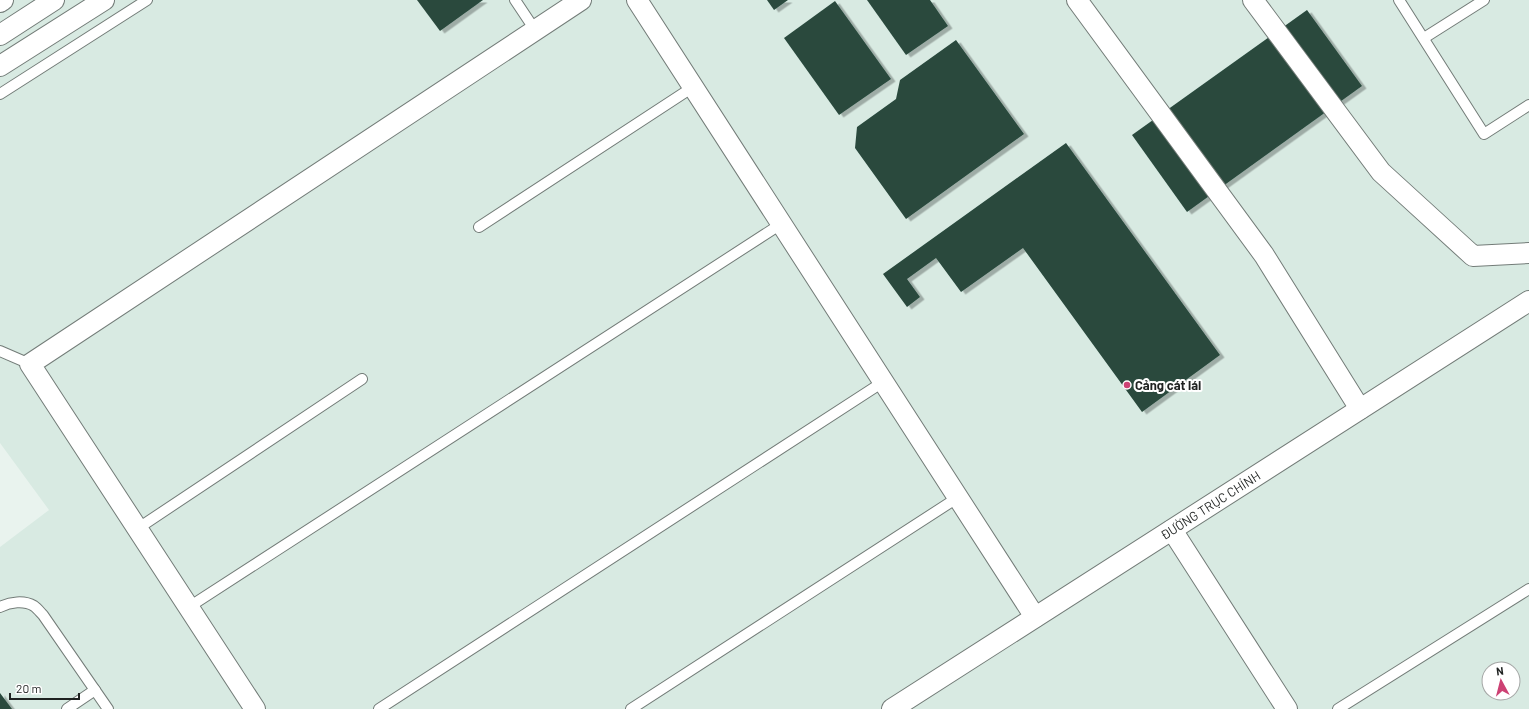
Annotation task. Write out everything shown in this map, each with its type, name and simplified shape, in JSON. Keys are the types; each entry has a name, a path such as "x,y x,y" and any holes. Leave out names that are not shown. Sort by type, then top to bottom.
{"street":[{"path":"0,35 54,0"},
{"path":"0,66 104,0"},
{"path":"255,709 30,364 581,0"},
{"path":"637,0 1035,618"},
{"path":"1077,0 1264,255 1360,409"},
{"path":"1253,0 1381,172 1473,256 1529,253"},
{"name":"ĐƯỜNG TRỤC CHÍNH","path":"892,709 1529,301"},
{"path":"1172,530 1287,709"}],"lane":[{"path":"0,94 147,0"},
{"path":"515,0 535,30"},
{"path":"1399,0 1484,134 1529,105"},
{"path":"1424,38 1484,0"},
{"path":"479,227 693,87"},
{"path":"189,607 780,224"},
{"path":"0,351 30,364"},
{"path":"137,529 362,379"},
{"path":"379,709 883,382"},
{"path":"631,709 958,498"},
{"path":"1338,709 1529,589"},
{"path":"0,607 7,603 22,602 34,606 43,615 108,709"},
{"path":"67,709 95,690"}],"shaded area":[{"name":"Cảng cát lái","path":"0,0 1529,0 1529,709 0,709 0,547 49,510 0,443"}],"building":[{"path":"417,0 483,0 440,31"},
{"path":"767,0 788,0 774,10"},
{"path":"867,0 930,0 948,26 906,55"},
{"path":"835,1 891,79 839,115 784,38"},
{"path":"1307,10 1362,86 1187,212 1132,135"},
{"path":"956,40 1024,134 906,219 855,148 857,127 896,99 900,80"},
{"path":"1066,143 1220,355 1142,412 1023,248 961,292 936,258 907,279 920,297 907,307 883,274"},
{"path":"0,693 12,709 0,709"}],"place":[{"name":"Cảng cát lái","path":"1127,385"}]}
